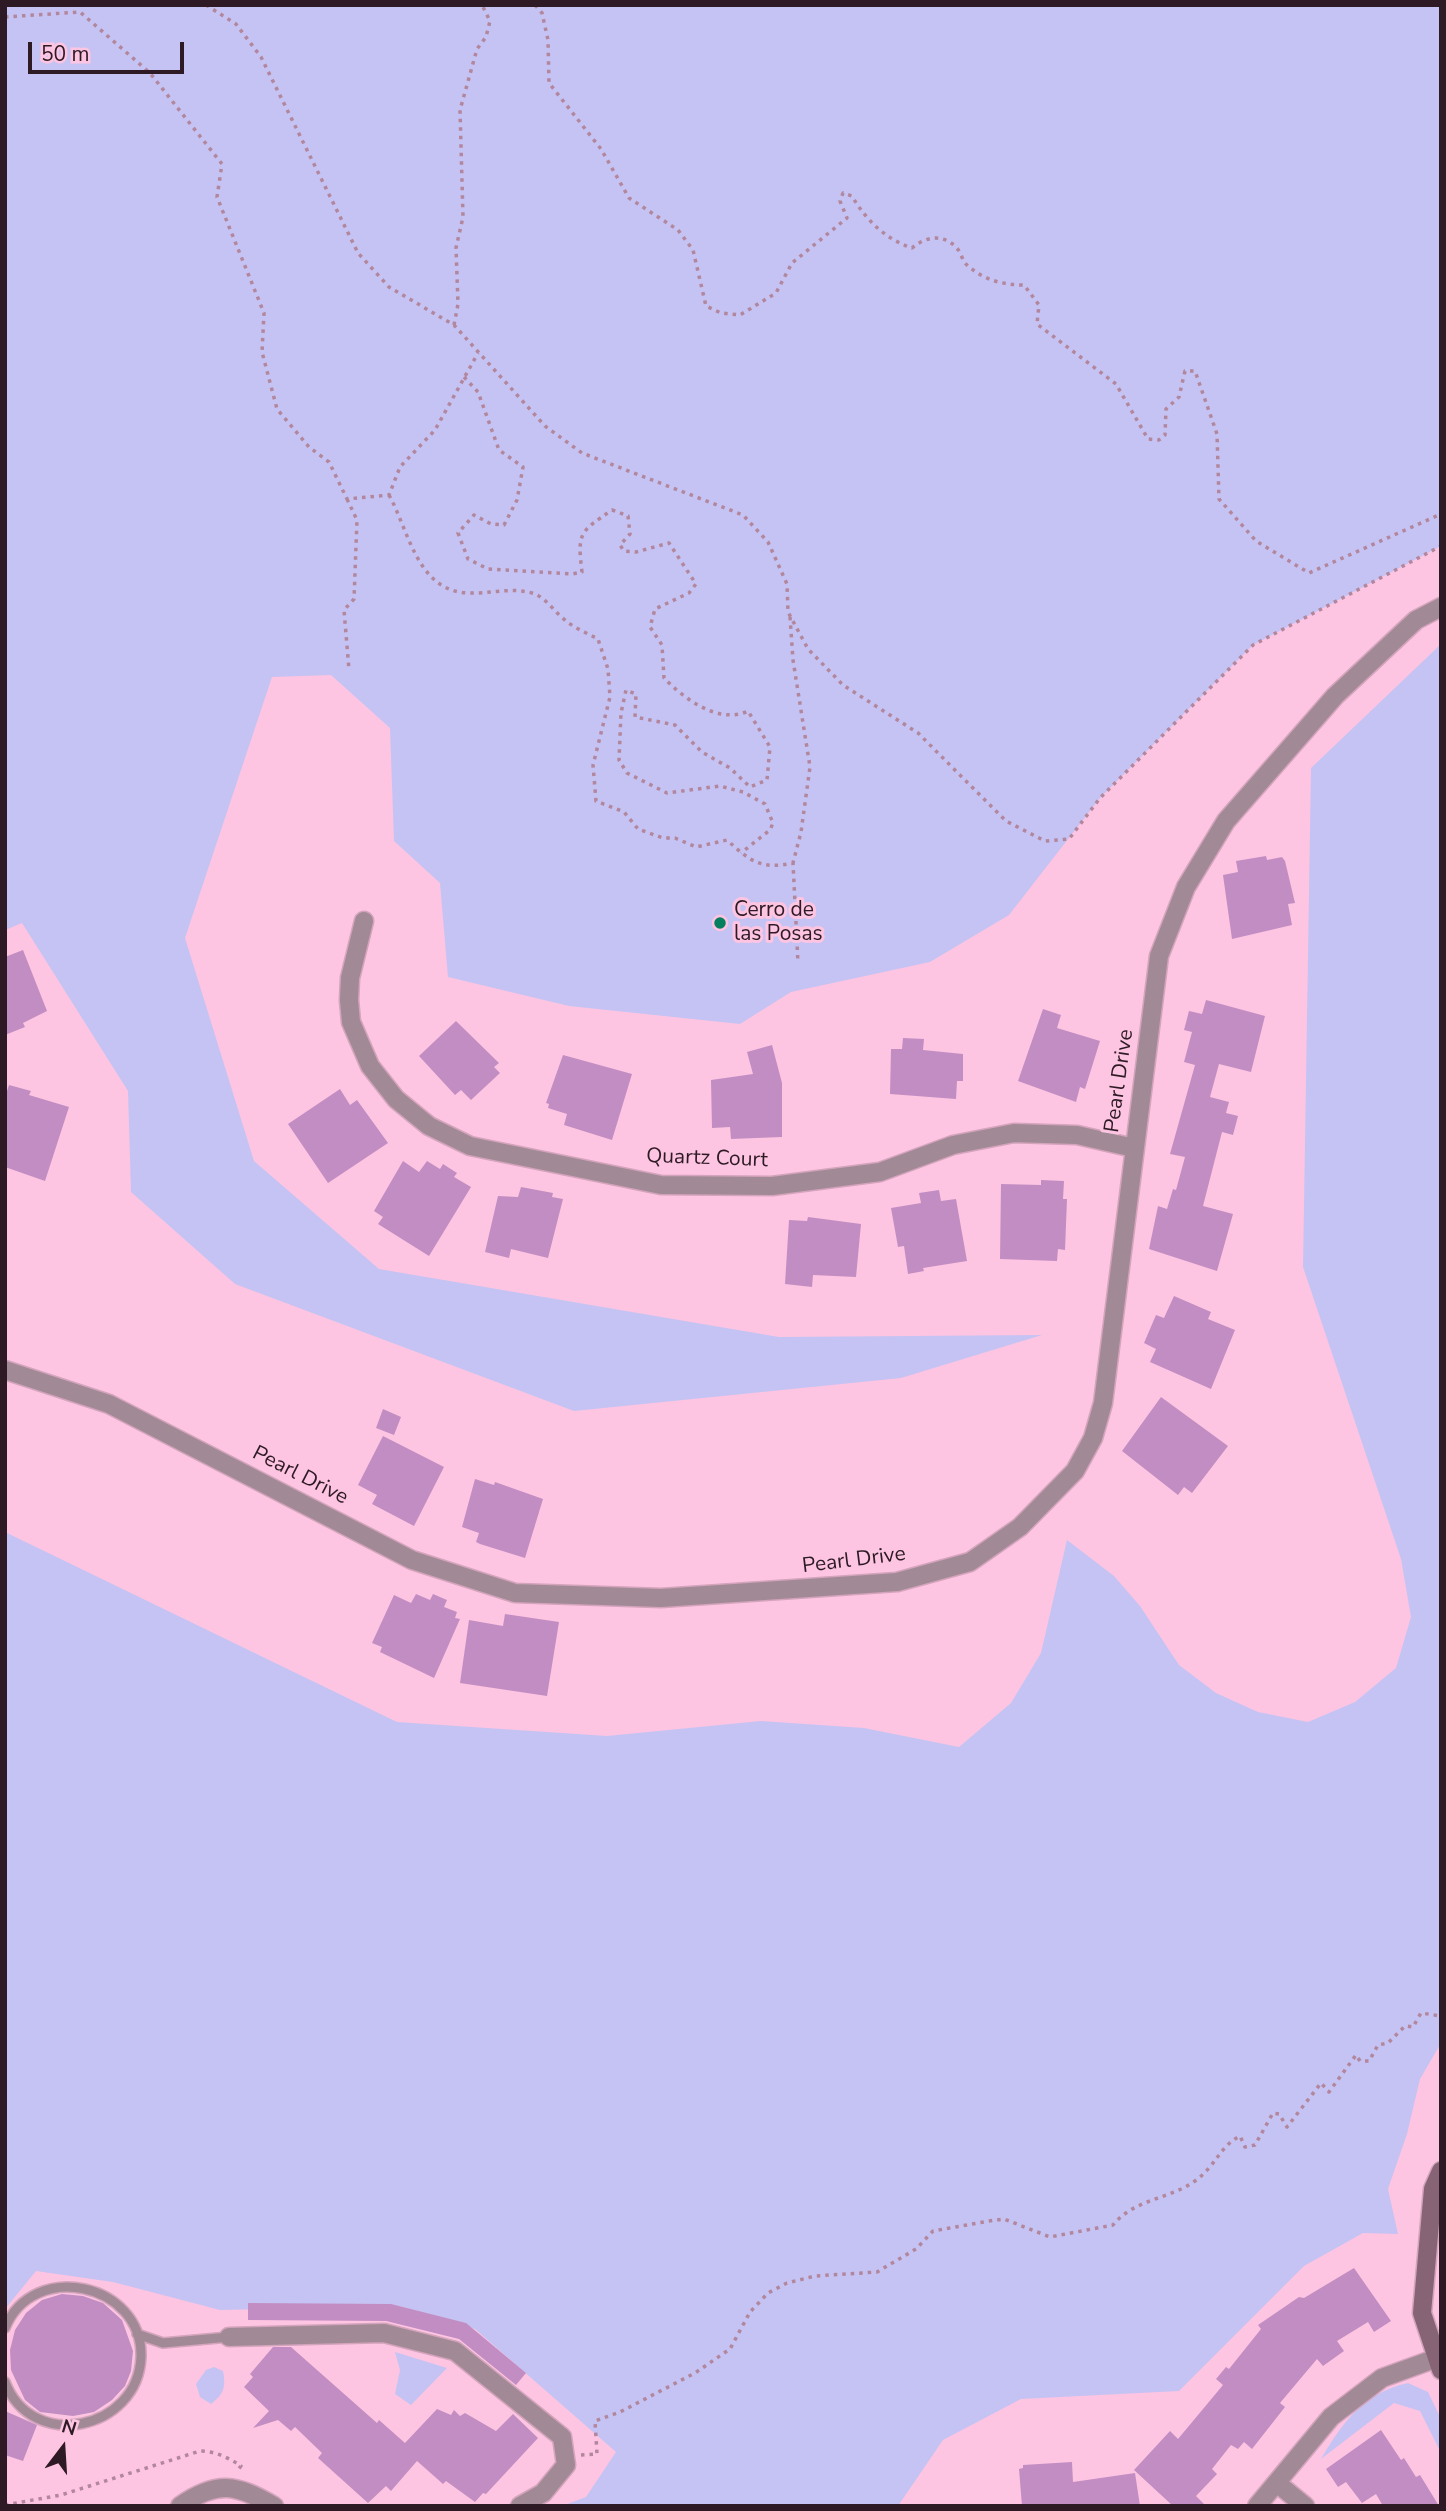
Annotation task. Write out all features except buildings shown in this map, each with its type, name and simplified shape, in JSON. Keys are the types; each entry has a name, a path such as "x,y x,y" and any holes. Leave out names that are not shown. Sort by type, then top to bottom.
{"street":[{"name":"Pearl Drive","path":"5,1370 108,1404 412,1560 515,1593 661,1598 897,1583 970,1562 1020,1527 1075,1471 1093,1438 1103,1403 1159,956 1186,887 1226,821 1335,696 1416,620 1441,607"},
{"name":"Quartz Court","path":"364,921 350,978 349,1000 351,1022 370,1066 396,1099 429,1126 470,1146 662,1185 765,1186 880,1172 953,1145 1014,1133 1077,1136 1134,1148"},
{"path":"1257,2506 1331,2417 1382,2378 1439,2364 1422,2313 1433,2189 1441,2171"},
{"path":"229,2337 384,2333 455,2351 562,2437 566,2465 542,2493 520,2506"},
{"path":"1278,2484 1305,2506"},
{"path":"180,2506 202,2491 228,2485 274,2506"}],"lane":[{"path":"5,2328 20,2305 40,2292 63,2286 87,2287 109,2297 126,2313 137,2334 139,2368 126,2399 109,2415 88,2424 65,2427 43,2421 23,2409 5,2382"},
{"path":"137,2334 163,2343 229,2337"}],"path":[{"path":"206,5 236,24 261,57 358,253 389,287 454,325 545,426 582,453 743,515 768,542 787,584 793,660 810,767 801,832 793,863 798,963"},
{"path":"454,325 458,304 456,248 463,217 460,110 477,50 486,37 490,21 482,5"},
{"path":"535,5 542,13 548,40 549,83 601,149 629,198 678,230 693,250 706,306 721,313 740,315 776,292 792,263 847,218 840,201 843,193 852,196 861,212 892,241 912,248 923,239 941,238 956,247 966,265 1001,285 1024,285 1039,305 1037,324 1116,384 1148,439 1159,440 1165,435 1166,409 1179,397 1185,371 1195,371 1217,434 1219,499 1256,541 1309,573 1441,513"},
{"path":"5,17 80,12 150,73 222,164 217,197 264,313 262,352 277,409 309,447 329,462 357,520 354,598 344,610 349,670"},
{"path":"478,353 435,430 400,467 389,495 402,519 416,558 432,580 466,593 502,590 534,593 566,621 598,639 608,668 610,697 593,765 596,802 625,813 638,829 663,838 675,838 696,847 727,839 741,853 772,868 793,863"},
{"path":"464,377 478,392 499,450 523,467 517,500 504,525 491,524 474,515 458,533 468,559 488,569 572,575 582,572 578,540 583,530 612,510 628,516 631,525 630,534 620,545 624,551 636,552 669,543 696,584 689,593 655,609 650,627 662,645 664,678 676,690 714,713 740,715 748,711 770,747 767,779 750,787 730,768 702,752 675,725 635,717 636,694 626,690 621,713 619,760 627,774 667,793 720,786 743,792 765,804 773,823 770,830 741,853"},
{"path":"346,499 389,495"},
{"path":"790,616 808,649 843,685 918,733 1006,821 1045,841 1069,839 1100,798 1253,645 1441,546"},
{"path":"597,2454 595,2421 620,2412 695,2374 730,2349 750,2312 768,2293 787,2283 815,2276 877,2272 916,2249 933,2231 1004,2219 1050,2237 1113,2225 1120,2216 1134,2208 1193,2183 1215,2164 1224,2145 1240,2136 1245,2147 1255,2145 1273,2113 1279,2113 1287,2127 1321,2083 1329,2092 1356,2055 1360,2061 1369,2061 1378,2045 1388,2043 1405,2026 1413,2027 1422,2013 1441,2016"},
{"path":"5,2505 61,2495 200,2451 220,2454 241,2466 233,2487"}],"shaded area":[{"path":"5,5 1441,5 1441,546 1253,645 1100,798 1009,915 930,962 791,992 740,1024 569,1006 448,977 440,883 394,841 390,728 331,675 272,677 185,938 254,1161 379,1269 779,1337 1042,1335 901,1378 574,1411 235,1284 131,1192 128,1091 22,923 5,930"},
{"path":"1441,644 1441,2043 1420,2079 1407,2134 1388,2189 1398,2234 1363,2233 1304,2266 1179,2391 1021,2399 943,2440 898,2506 562,2506 586,2497 616,2452 475,2329 399,2306 220,2310 113,2282 36,2271 5,2309 5,1532 397,1722 607,1736 761,1721 864,1728 959,1747 1011,1703 1041,1653 1067,1540 1114,1576 1140,1606 1179,1665 1216,1693 1258,1712 1308,1722 1355,1702 1396,1668 1411,1617 1401,1559 1303,1267 1311,768"},
{"path":"395,2352 447,2368 411,2405 395,2394 400,2370"},
{"path":"214,2367 223,2371 224,2386 219,2397 211,2404 200,2397 196,2384 206,2370"},
{"path":"1408,2383 1428,2392 1441,2419 1441,2453 1420,2411 1394,2403 1321,2459 1346,2421 1366,2402"}],"place":[{"name":"Cerro de las Posas","path":"720,923"}]}
